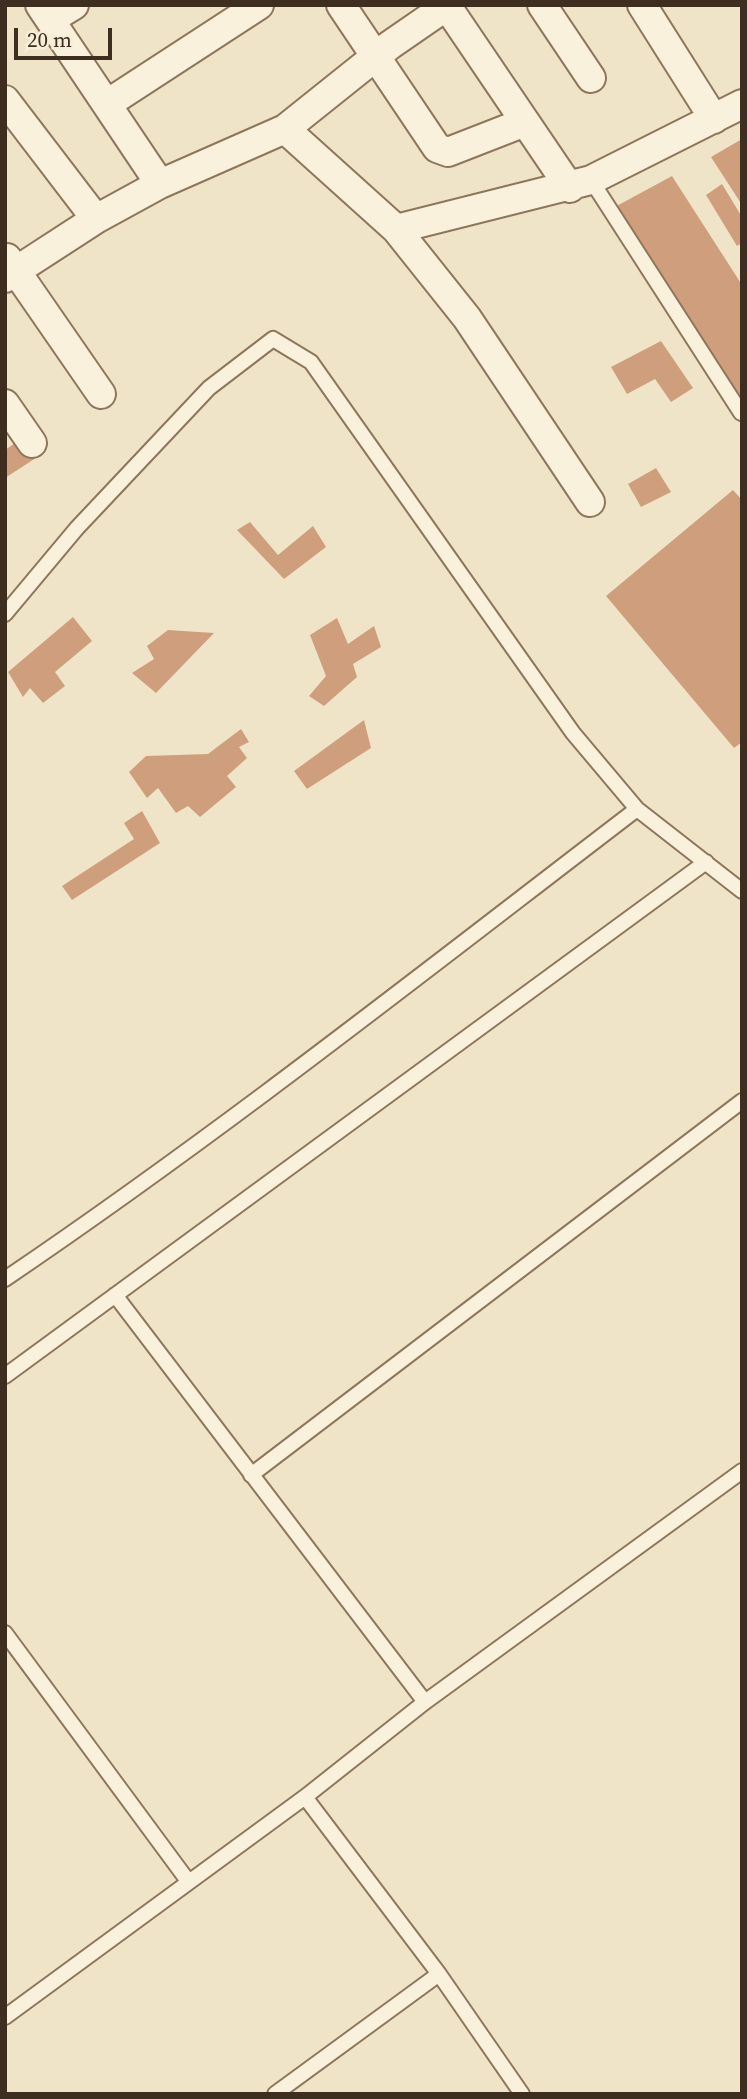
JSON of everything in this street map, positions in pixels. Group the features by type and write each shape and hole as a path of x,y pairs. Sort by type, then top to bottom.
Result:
{"street":[{"path":"107,104 259,5"},
{"path":"341,5 374,58 437,148 448,152 525,122"},
{"path":"101,394 9,268 160,184 285,129 374,58 447,5 525,122 581,184"},
{"path":"542,5 591,78"},
{"path":"642,5 714,119"},
{"path":"55,10 107,104 160,184"},
{"path":"5,100 96,219"},
{"path":"396,229 581,184 742,104"},
{"path":"285,129 396,229 467,318 590,502"},
{"path":"5,404 32,443"}],"lane":[{"path":"581,184 741,413"},
{"path":"5,614 77,528 209,388 273,339 311,362 573,733 637,808 742,891"},
{"path":"5,1279 82,1227 384,1003 637,808"},
{"path":"5,1376 706,862"},
{"path":"251,1475 742,1101"},
{"path":"115,1295 425,1702"},
{"path":"5,2017 305,1797 425,1702 742,1471"},
{"path":"8,1642 188,1881"},
{"path":"305,1797 439,1974 522,2094"},
{"path":"275,2094 439,1974"}],"building":[{"path":"742,139 742,205 711,157"},
{"path":"672,176 742,285 742,400 613,208"},
{"path":"722,184 742,217 742,243 737,246 706,195"},
{"path":"661,341 693,388 671,402 655,379 627,394 611,367"},
{"path":"27,435 39,456 5,478 5,450"},
{"path":"656,468 671,492 641,507 628,484"},
{"path":"733,490 742,500 742,742 734,748 606,596"},
{"path":"250,522 278,555 313,526 326,547 284,579 237,530"},
{"path":"73,617 92,641 55,672 65,686 43,703 30,688 23,697 8,672"},
{"path":"337,618 348,644 374,626 381,647 353,664 357,677 324,706 309,696 326,676 310,635"},
{"path":"168,630 214,633 156,693 132,673 154,659 147,646"},
{"path":"364,720 371,748 307,789 294,771"},
{"path":"241,729 249,742 239,747 247,758 227,776 236,787 200,817 188,806 176,813 158,788 147,798 129,772 146,756 208,754"},
{"path":"142,811 160,843 72,900 62,886 134,839 124,823"}]}
